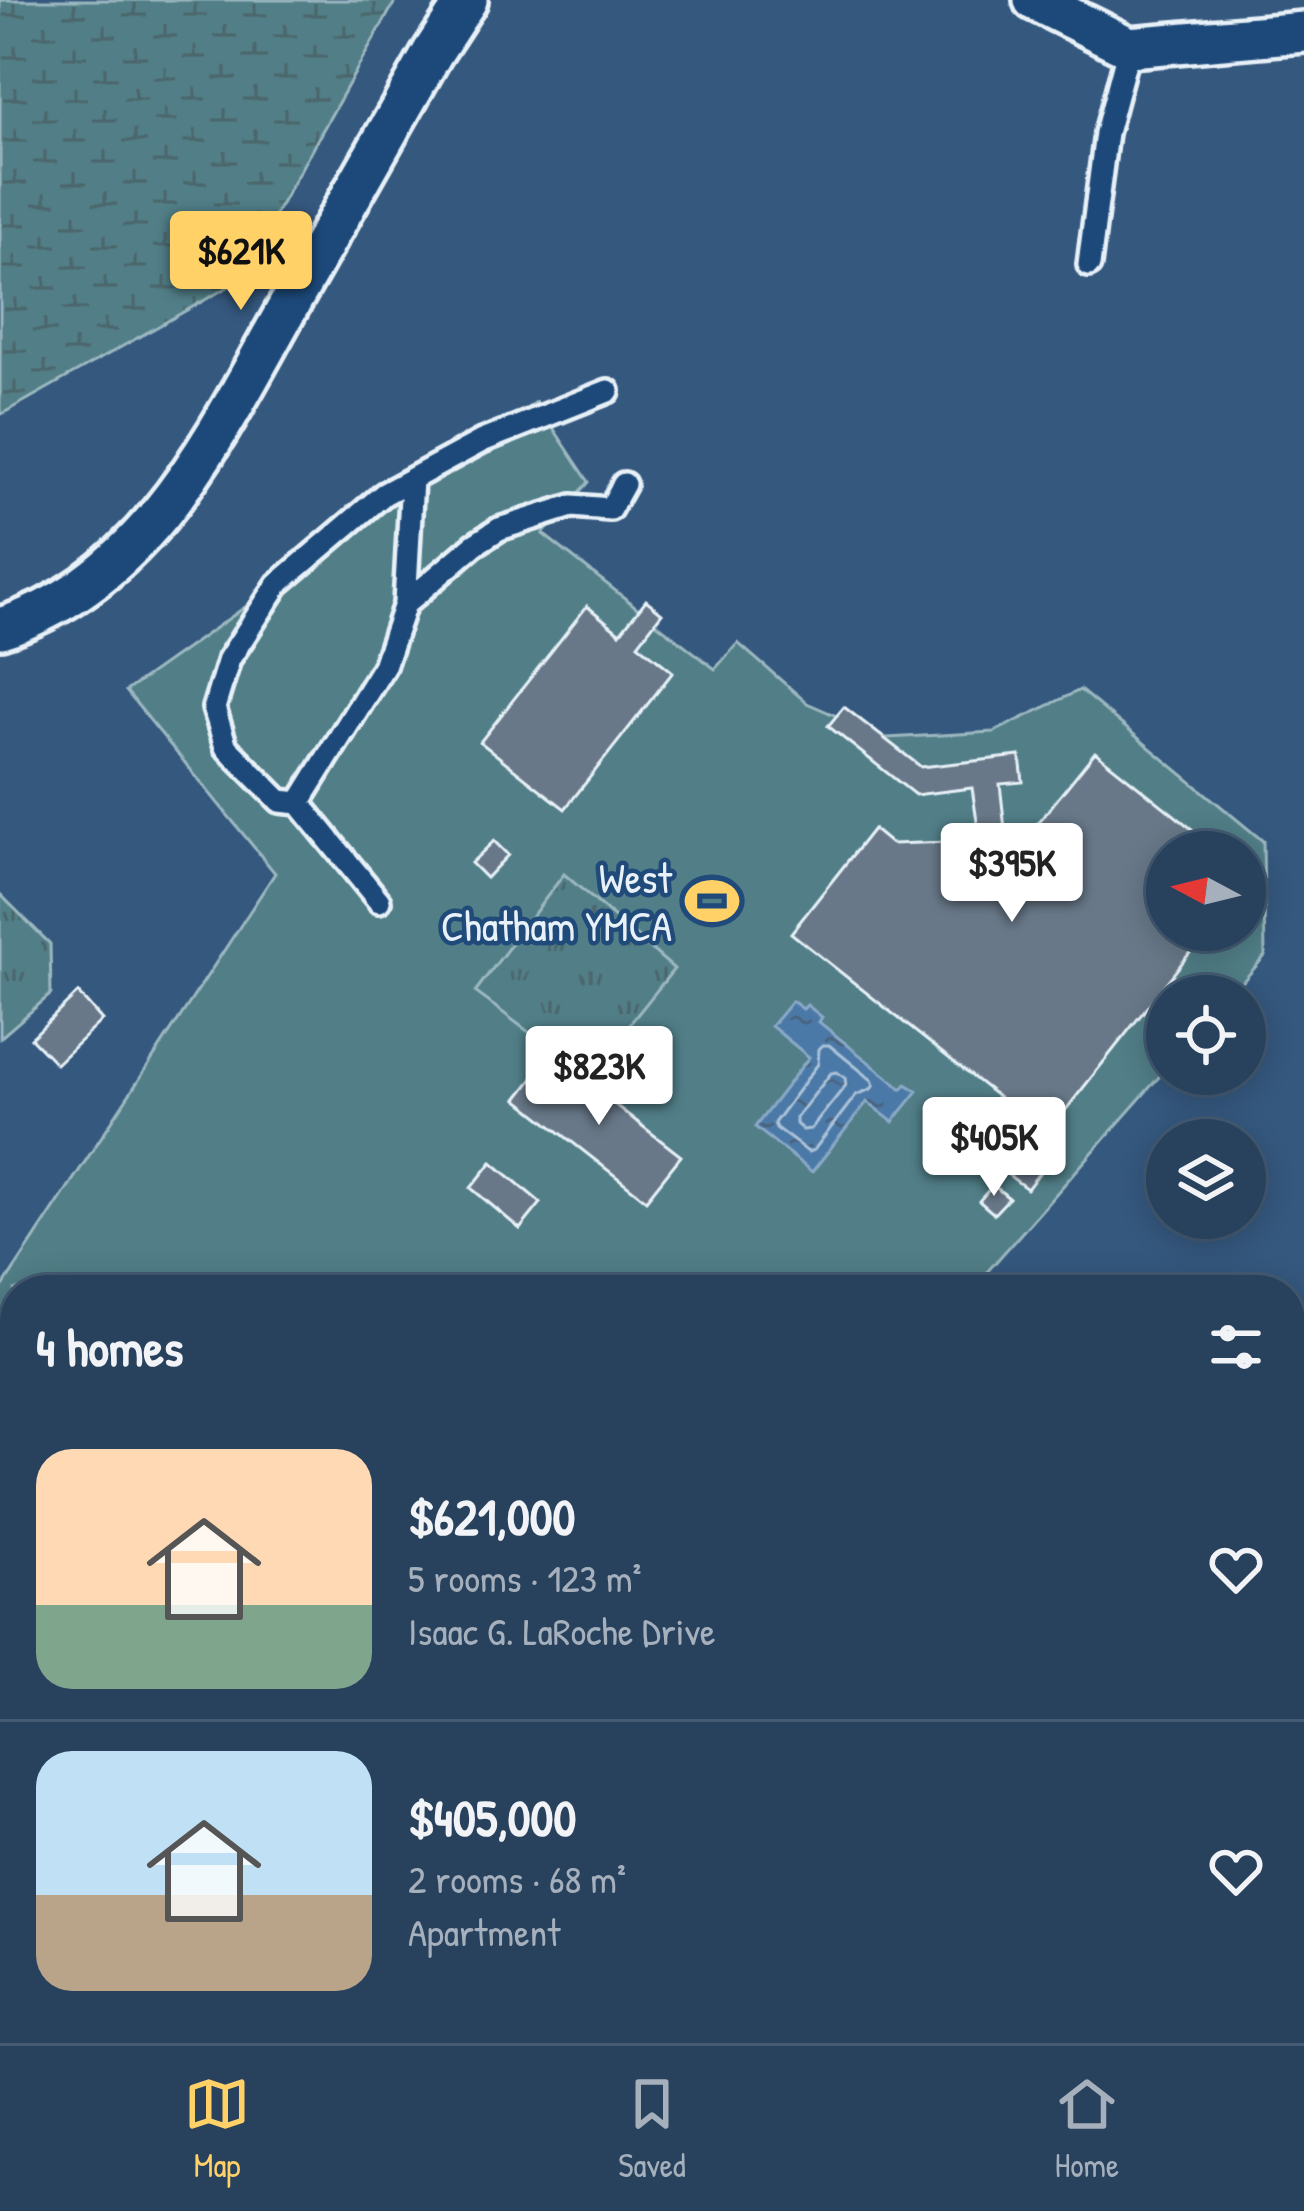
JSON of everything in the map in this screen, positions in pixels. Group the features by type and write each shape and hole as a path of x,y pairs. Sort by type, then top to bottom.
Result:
{"street":[{"path":"0,628 28,620 102,576 164,511 216,432 467,0"},
{"path":"1034,0 1129,47 1304,32"}],"lane":[{"path":"1089,265 1106,133 1129,47"},
{"path":"379,901 299,803 280,801 226,747 214,708 229,659 278,584 384,494 482,440 608,391"},
{"path":"299,803 383,666 405,604 412,479"},
{"path":"405,604 474,544 499,529 572,506 610,509 624,484"}],"green space":[{"path":"0,0 396,0 237,282 0,415"},
{"name":"West Chatham YMCA","path":"536,402 589,482 543,534 715,669 738,643 807,703 887,738 994,732 1080,690 1251,831 1146,831 1146,951 1265,951 1265,956 1248,975 1146,975 1146,1092 984,1275 11,1275 275,873 126,691"},
{"path":"564,874 674,969 588,1076 475,992"},
{"path":"0,894 50,944 51,994 0,1038"}],"water":[{"path":"792,1001 822,1017 819,1022 902,1089 906,1084 918,1091 893,1122 867,1102 812,1172 755,1127 809,1057 771,1026"}],"building":[{"path":"646,600 662,613 638,644 673,672 565,809 480,742 587,606 620,633"},
{"name":"West Chatham YMCA","path":"844,707 921,767 1020,756 1023,782 1000,784 1006,838 1030,833 1095,752 1195,831 1146,831 1146,951 1191,951 1172,975 1146,975 1146,1008 1046,1135 791,933 873,829 891,844 980,841 972,788 915,795 828,726"},
{"path":"494,841 508,855 486,878 471,863"},
{"path":"78,993 102,1020 56,1064 31,1038"},
{"path":"551,1055 681,1156 646,1200 517,1099"},
{"path":"990,1117 1018,1137 1002,1158 974,1138"},
{"path":"1022,1146 1046,1164 1027,1189 1003,1171"},
{"path":"492,1162 541,1203 520,1229 471,1188"},
{"path":"993,1185 1009,1198 994,1214 979,1201"}],"place":[{"name":"West Chatham YMCA","path":"712,901"}]}
